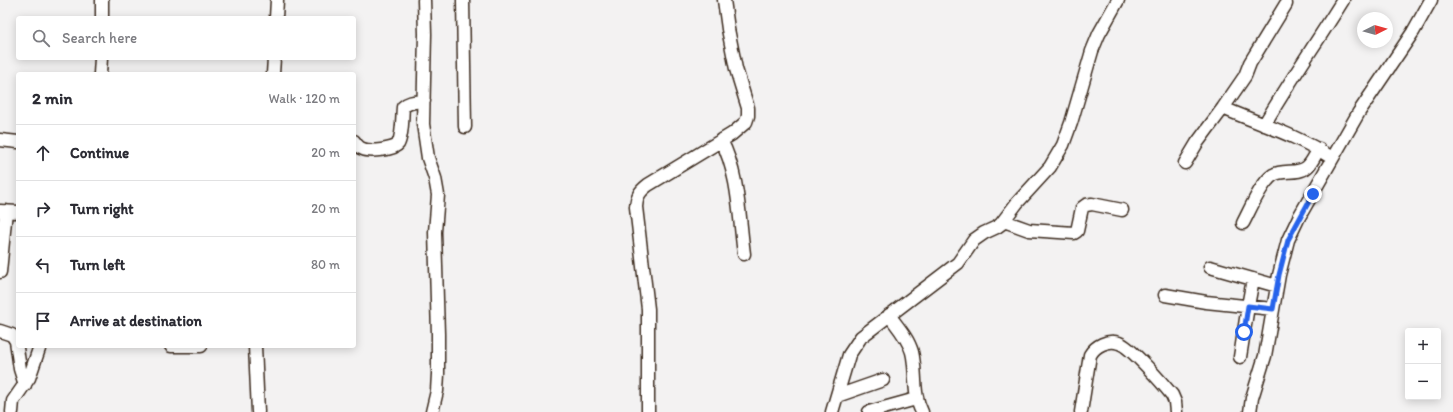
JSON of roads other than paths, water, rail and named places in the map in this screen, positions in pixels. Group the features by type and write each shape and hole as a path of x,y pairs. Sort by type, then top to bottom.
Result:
{"street":[{"path":"102,0 102,16"},
{"path":"276,16 277,0"},
{"path":"424,0 425,34 423,124 426,149 435,178 438,195 435,232 438,374 437,391 432,412"},
{"path":"463,0 465,127"},
{"path":"648,412 648,309 636,200 638,195 648,186 738,130 746,122 748,108 736,69 724,0"},
{"path":"832,412 845,367 854,346 861,337 958,263 974,240 997,227 1004,221 1017,203 1050,167 1058,154 1071,123 1092,51 1099,34 1118,0"},
{"path":"1264,125 1294,75 1321,36 1343,0"},
{"path":"1250,412 1252,398 1265,356 1277,286 1288,240 1299,217 1359,112 1413,32 1431,0"},
{"path":"1185,163 1203,134 1245,76 1250,63 1286,4"},
{"path":"100,72 101,60"},
{"path":"273,72 274,60"},
{"path":"356,144 363,149 368,150 394,148 398,144 400,138 403,107 407,103 424,101"},
{"path":"1223,108 1286,133 1319,149 1332,158"},
{"path":"0,140 16,142"},
{"path":"721,140 733,174 744,254"},
{"path":"1243,223 1263,187 1273,175 1282,172 1299,171 1306,168 1319,149"},
{"path":"1004,221 1029,230 1074,233 1077,231 1082,208 1086,205 1092,204 1122,210"},
{"path":"0,272 8,211"},
{"path":"1210,267 1277,286"},
{"path":"1240,357 1253,279"},
{"path":"1165,295 1206,302 1273,309"},
{"path":"889,315 910,346 914,361 916,399 922,412"},
{"path":"0,331 12,336 16,341"},
{"path":"1081,412 1090,355 1093,350 1099,346 1112,342 1118,342 1129,349 1170,392 1175,402 1176,412"},
{"path":"17,348 20,369 25,385"},
{"path":"12,412 13,401 29,378 39,348"},
{"path":"255,348 258,412"},
{"path":"837,396 883,380"},
{"path":"869,412 916,399"}]}
